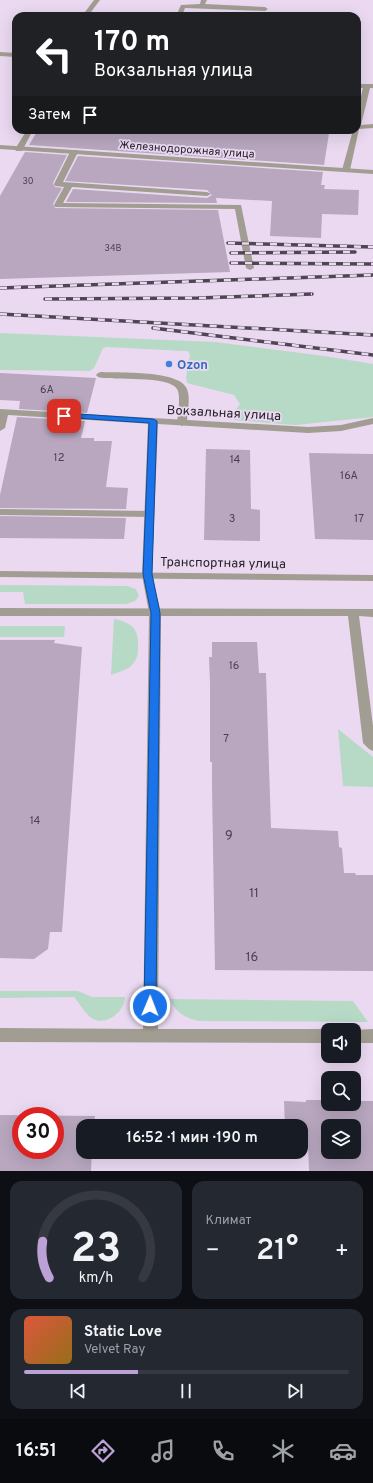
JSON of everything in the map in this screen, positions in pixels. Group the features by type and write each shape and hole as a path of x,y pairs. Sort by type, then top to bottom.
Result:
{"street":[{"path":"88,12 97,0"},
{"path":"181,12 183,6 203,3 265,9"},
{"path":"0,54 12,55"},
{"path":"361,114 370,86"},
{"path":"361,126 373,126"},
{"path":"19,149 28,134"},
{"path":"346,170 355,134"},
{"name":"Железнодорожная улица","path":"0,148 373,172"},
{"path":"74,152 58,184 208,194"},
{"path":"69,185 58,205 238,207 250,268"},
{"path":"101,375 159,378 174,381 179,384 183,392 182,423"},
{"path":"0,428 2,412"},
{"name":"Вокзальная улица","path":"2,412 308,430 341,428 373,421"},
{"path":"150,1036 155,613 147,574 153,421"},
{"path":"0,512 150,514"},
{"name":"Транспортная улица","path":"0,574 147,574 373,578"},
{"path":"0,612 373,612"},
{"path":"353,612 368,743 373,746"},
{"path":"0,1035 321,1036"},
{"path":"361,1036 373,1036"}],"green space":[{"path":"0,333 215,342 373,364 373,417 295,425 234,420 231,416 240,404 234,395 187,383 186,378 190,355 188,351 107,347 103,348 94,368 90,371 0,370"},
{"path":"0,585 127,586 136,589 139,596 135,601 126,604 25,604 23,592 0,592"},
{"path":"114,619 126,623 134,628 138,642 138,652 131,666 111,675"},
{"path":"0,626 65,626 64,637 0,637"},
{"path":"338,729 373,757 373,787 343,786"},
{"path":"0,991 78,991 92,997 125,997 119,1012 109,1019 98,1021 88,1015 74,997 0,998"},
{"path":"170,999 353,1001 368,1022 199,1021 178,1011"}],"building":[{"path":"36,134 329,134 324,165 29,145"},
{"path":"25,152 67,155 53,183 55,187 62,188 53,204 55,208 218,210 230,272 0,279 0,196"},
{"path":"78,156 323,172 321,185 325,185 324,189 359,190 358,215 322,214 321,238 270,236 272,201 216,198 217,203 66,202 73,189 207,198 212,195 207,190 65,181"},
{"path":"0,373 96,378 87,413 19,409 20,401 0,400"},
{"path":"17,417 85,421 81,438 94,438 94,441 112,441 106,487 128,488 126,509 0,508 0,495"},
{"path":"206,449 250,450 251,509 260,510 260,541 204,540"},
{"path":"309,453 373,454 373,540 315,539"},
{"path":"0,516 126,518 124,539 0,538"},
{"path":"0,640 55,640 54,643 82,647 62,932 50,932 48,949 34,959 0,958"},
{"path":"212,642 257,642 259,673 266,673 271,828 338,831 339,847 342,848 344,873 373,875 373,971 215,970 209,657 212,657"},
{"path":"306,1100 321,1100 321,1111 361,1111 361,1101 373,1101 373,1171 309,1171 308,1119 285,1119 284,1101 306,1102"},
{"path":"0,1115 12,1115 12,1159 64,1159 64,1116 95,1116 95,1119 76,1119 76,1159 92,1159 91,1171 0,1171"}],"railway":[{"path":"228,243 373,247"},
{"path":"231,253 355,252"},
{"path":"231,263 373,264"},
{"path":"0,288 373,275"},
{"path":"45,299 198,298 312,294"},
{"path":"0,314 373,335"},
{"path":"153,328 373,355"}],"place":[{"name":"Ozon","path":"169,364"}],"route":[{"path":"64,416 153,421 147,574 155,613 150,1006"}]}
